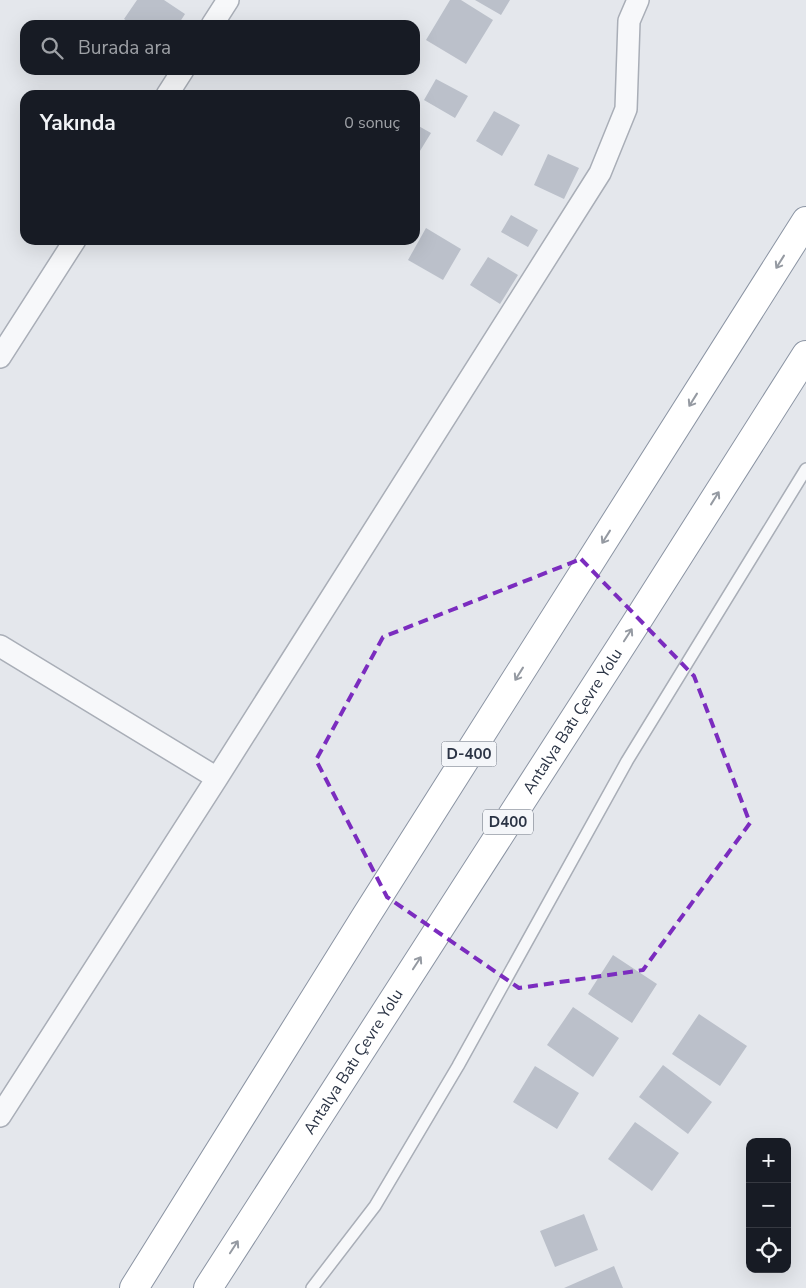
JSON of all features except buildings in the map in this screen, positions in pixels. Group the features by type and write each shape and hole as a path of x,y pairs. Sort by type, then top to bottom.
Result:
{"highway":[{"name":"D-400","path":"134,1288 377,899 806,221"},
{"name":"Antalya Batı Çevre Yolu","path":"208,1288 806,355"}],"street":[{"path":"215,20 228,0"},
{"path":"0,1116 600,173 626,109 629,21 638,0"},
{"path":"170,90 180,75"},
{"path":"0,357 71,245"},
{"path":"0,646 216,778"}],"lane":[{"path":"312,1288 375,1206 458,1066 627,761 806,469"}],"highlighted area":[{"path":"581,559 694,676 750,823 643,970 519,988 387,897 316,760 383,637"}]}
